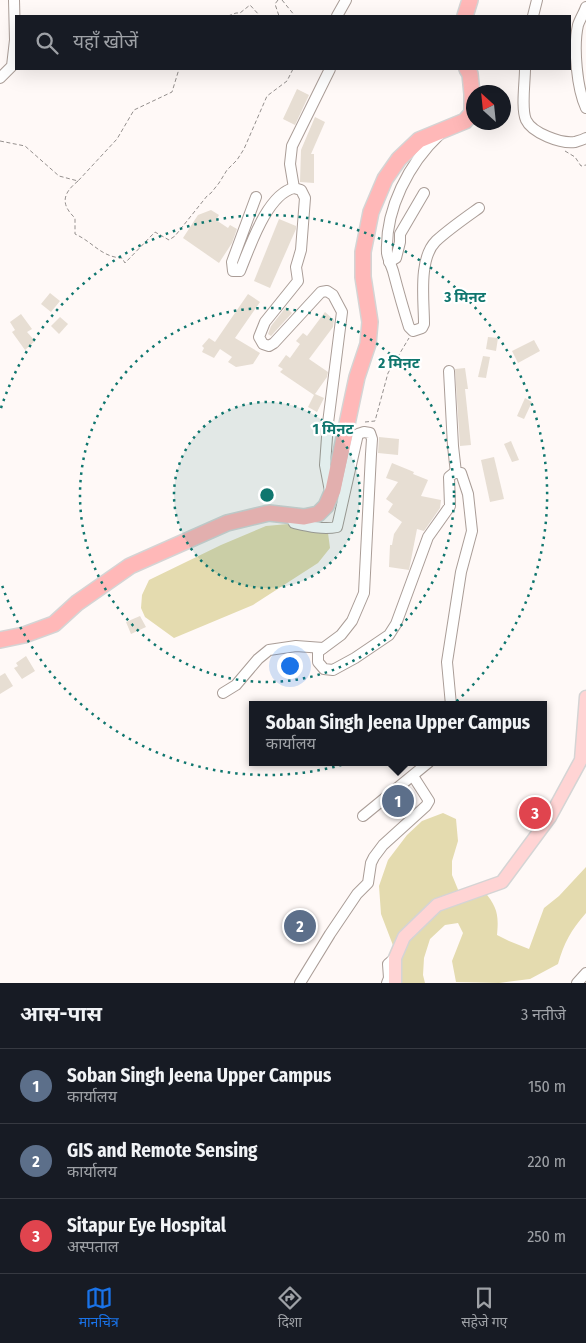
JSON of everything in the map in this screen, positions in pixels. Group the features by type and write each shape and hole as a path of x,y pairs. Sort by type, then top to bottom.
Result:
{"highway":[{"path":"465,15 470,0"},
{"path":"0,640 24,635 54,624 77,603 130,566 227,523 269,513 304,517 318,514 326,506 331,495 357,378 368,344 370,322 363,277 363,252 371,212 385,179 399,159 419,140 465,121 472,113 470,74 468,70"}],"main road":[{"path":"395,983 395,958 404,937 437,904 502,882 550,817 581,760 586,697"}],"street":[{"path":"0,78 12,66 15,40 14,0"},
{"path":"338,15 346,0"},
{"path":"533,15 537,0"},
{"path":"586,7 578,26 576,56 579,91 586,108"},
{"path":"294,188 290,164 292,146 330,70"},
{"path":"525,70 524,104 526,120 535,131 556,140 574,142 586,138"},
{"path":"447,129 424,149 408,177 388,224 387,255 409,327 413,331 422,328 424,324 423,275 428,256 435,242 479,208"},
{"path":"256,197 232,262 233,271 240,271 269,207 279,196 294,188 301,190 305,198 301,250 296,266 298,281 265,322 258,338 263,344 269,346 274,343 321,292 326,291 333,295 342,312 328,423 325,465 331,495"},
{"path":"389,262 396,258 400,234 424,193"},
{"path":"449,371 456,473"},
{"path":"291,517 294,523 330,529 336,527 358,434 370,433 372,439 364,593 352,622 341,635 318,652 318,662 324,669 333,670 389,635 396,624 428,537 450,506 449,477 456,473 461,473 468,494 472,531 461,572 447,662 451,701"},
{"path":"223,693 236,685 258,659 270,650 296,646 323,648"},
{"path":"363,816 424,766"},
{"path":"300,983 357,894 368,883 371,863 374,857 430,801 413,776"},
{"path":"387,983 389,978 388,964 395,958"},
{"path":"577,983 586,973"}],"path":[{"path":"278,0 275,4 279,15"},
{"path":"282,0 294,15"},
{"path":"231,15 240,14 250,5 259,15"},
{"path":"179,70 172,92 134,110 117,139 68,190 65,197 68,212 75,218 75,234 82,237 102,253 114,258 122,258 125,263 155,232 169,240 175,236 220,183 227,170 238,160 267,96 287,81 292,70"},
{"path":"556,140 554,145 575,157 580,166 586,165"},
{"path":"0,142 25,146 60,176 78,181"},
{"path":"364,432 365,422 375,421 388,373 413,331"}],"shaded area":[{"path":"288,524 311,531 328,533 330,548 318,563 253,605 174,638 145,617 141,608 142,595 149,580 221,545 266,526"},
{"path":"443,813 456,819 458,841 452,861 452,875 459,892 484,891 496,911 498,922 497,935 529,949 544,908 559,896 586,867 586,913 569,937 558,964 530,979 499,983 456,982 452,961 463,933 458,923 445,925 430,939 424,958 423,975 425,983 400,983 394,948 381,914 379,886 388,860 407,835 422,821"}],"building":[{"path":"297,89 309,95 295,125 283,119"},
{"path":"315,117 325,122 311,154 314,154 314,183 300,182 301,150"},
{"path":"211,210 219,215 216,220 228,228 230,225 237,229 232,243 219,263 183,238 198,215"},
{"path":"279,219 296,226 296,229 270,288 254,281"},
{"path":"50,293 60,301 51,312 41,304"},
{"path":"248,294 260,302 235,338 260,353 253,364 236,367 228,362 232,357 220,349 214,358 202,352 204,348 202,346 209,338 215,342"},
{"path":"286,307 292,313 271,336 268,334 271,326"},
{"path":"325,312 334,320 333,327 309,359 328,372 327,377 315,394 324,398 317,412 308,407 314,395 280,372 283,369 278,366 286,355 290,358 300,344 296,341 303,333 307,336"},
{"path":"21,314 32,329 27,332 35,341 25,350 12,332 15,330 10,322"},
{"path":"60,317 68,324 59,334 51,326"},
{"path":"488,337 498,338 496,351 486,349"},
{"path":"534,340 540,351 518,363 512,351"},
{"path":"483,356 490,357 486,378 478,377"},
{"path":"465,368 468,389 465,389 471,445 460,446 455,369"},
{"path":"525,398 532,402 524,419 517,416"},
{"path":"379,437 399,439 398,455 378,453"},
{"path":"511,441 519,460 512,462 504,444"},
{"path":"494,457 504,499 490,502 481,460"},
{"path":"392,463 428,480 421,496 441,500 440,508 424,531 417,529 409,570 389,567 390,545 392,545 394,534 402,522 388,512 393,504 386,499 398,482 386,478"},
{"path":"140,616 146,627 131,634 126,622"},
{"path":"26,656 35,671 22,679 14,668 18,666 16,663"},
{"path":"5,673 13,686 0,694 0,676"},
{"path":"533,802 544,809 536,822 524,815"},
{"path":"306,922 314,928 306,939 298,932"}],"place":[{"name":"Soban Singh Jeena Upper Campus","path":"398,801"},
{"name":"Sitapur Eye Hospital","path":"535,813"},
{"name":"GIS and Remote Sensing","path":"300,926"}]}
